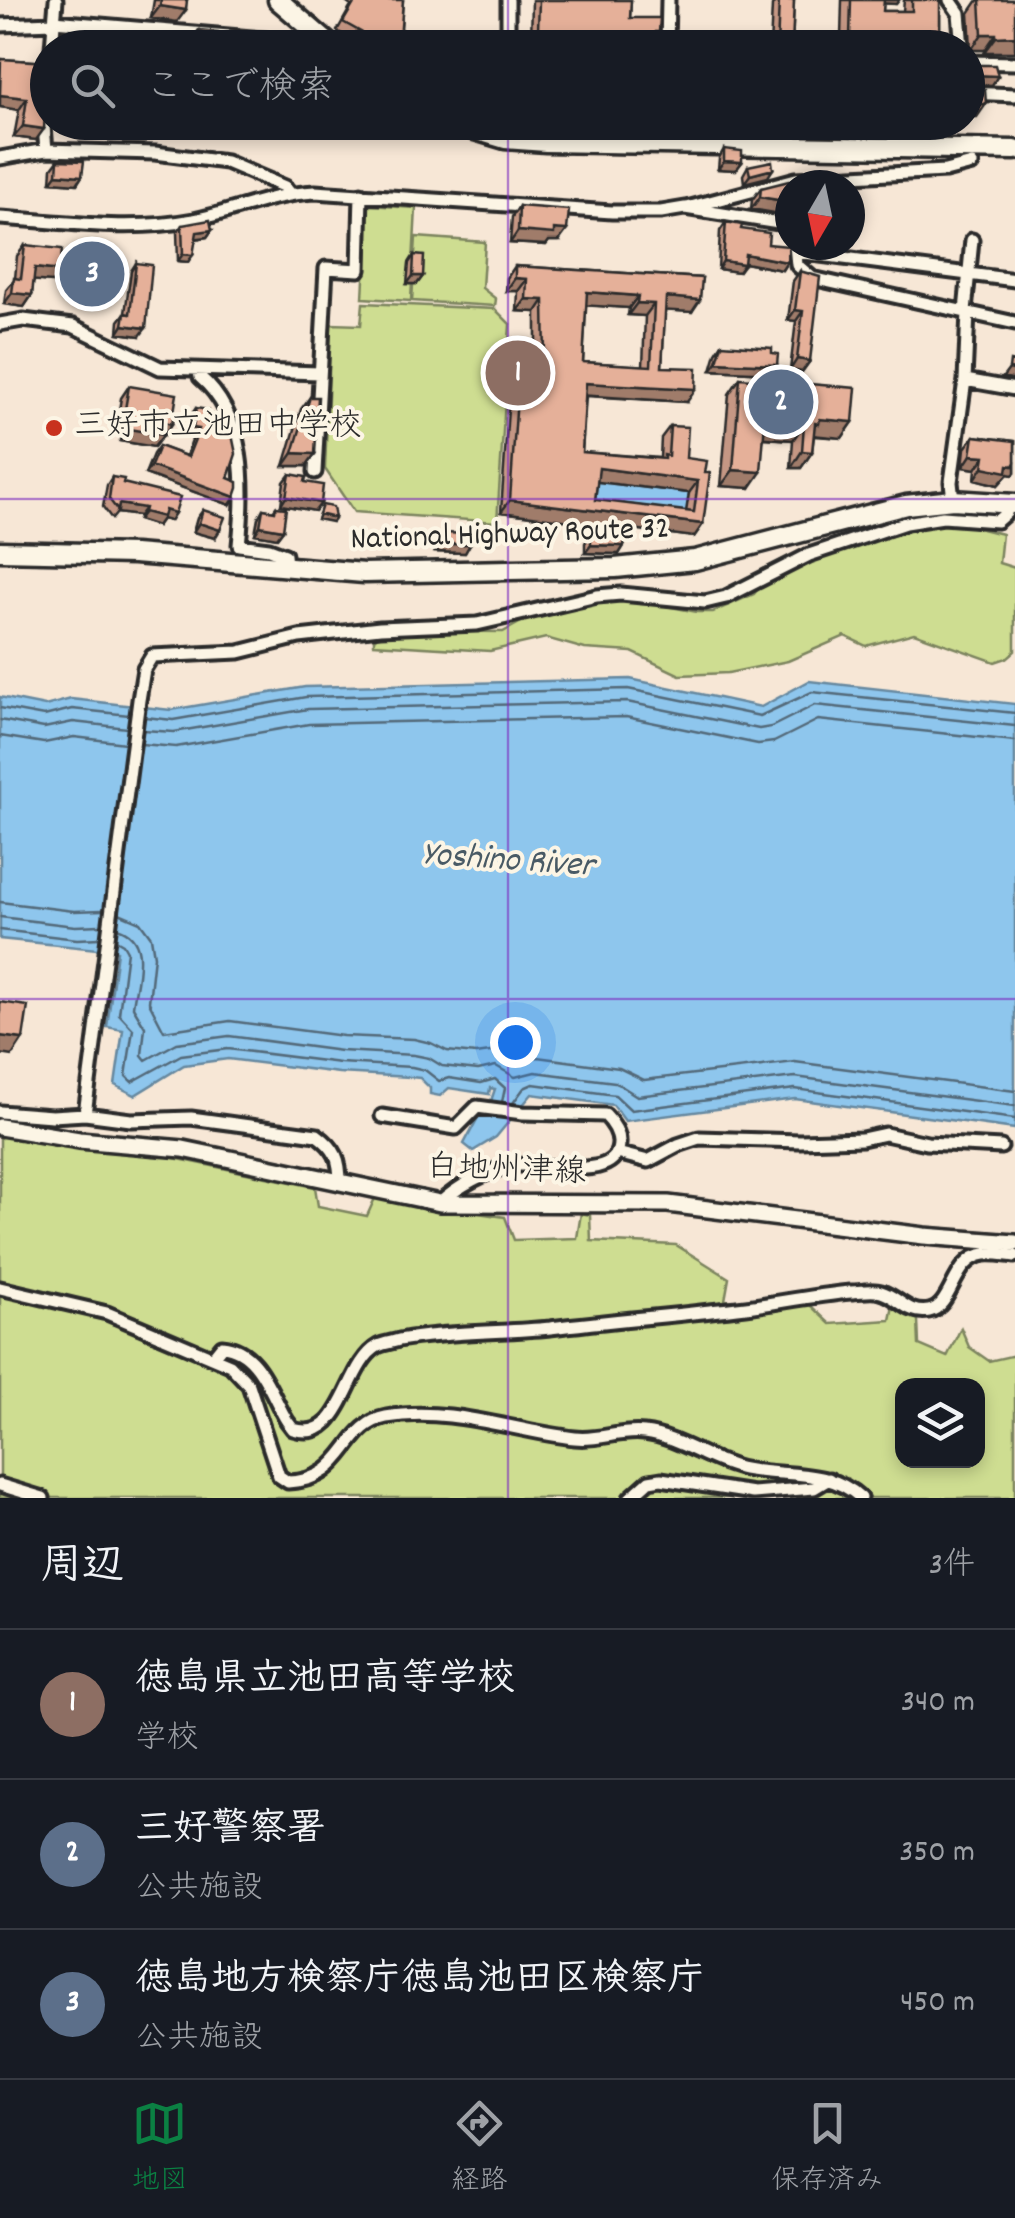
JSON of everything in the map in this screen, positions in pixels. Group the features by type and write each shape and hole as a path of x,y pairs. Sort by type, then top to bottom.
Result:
{"main road":[{"path":"278,0 312,30"},
{"path":"616,140 1015,150"},
{"name":"National Highway Route 32","path":"0,551 134,554 364,573 615,568 695,560 906,505 953,500 1012,503"},
{"name":"白地州津線","path":"0,1128 184,1149 440,1202 668,1204 924,1236 1015,1243"}],"street":[{"path":"53,30 56,0"},
{"path":"508,0 508,30"},
{"path":"667,30 668,0"},
{"path":"950,0 959,13 960,30"},
{"path":"0,25 54,22 152,30"},
{"path":"985,62 1015,63"},
{"path":"985,94 1015,95"},
{"path":"45,140 46,150"},
{"path":"0,158 46,150 155,154 226,162 290,193"},
{"path":"0,218 151,225 195,220 290,193 661,212 796,180 945,171 972,164"},
{"path":"316,472 326,268 359,270 362,194"},
{"path":"685,208 775,222"},
{"path":"953,500 955,438 965,380 972,240"},
{"path":"865,259 1015,280"},
{"path":"797,260 812,278 1015,323"},
{"path":"0,324 23,320 73,326 160,368 319,373"},
{"path":"199,370 200,377 228,409 237,438 242,500 239,545 269,548 286,555 286,566"},
{"path":"965,380 1015,389"},
{"path":"85,1114 144,669 157,654 238,652 298,637 422,624 477,624 596,596 622,594 705,602 726,597 809,555 905,523 943,518 997,521 1012,503"},
{"path":"382,1116 456,1128 478,1107 523,1113 604,1115 615,1126 617,1153 600,1167 505,1167 454,1190 440,1202"},
{"path":"0,1112 85,1114 131,1120 192,1118 317,1135 334,1147 340,1164 340,1183"},
{"path":"617,1153 648,1161 699,1138 800,1142 885,1134 1001,1148"},
{"path":"214,1356 222,1346 228,1346 254,1361 286,1421 294,1429 314,1431 333,1414 366,1356 390,1342 431,1334 515,1332 750,1306 819,1294 874,1291 890,1296 909,1310 927,1311 940,1306 970,1260 983,1254 1015,1256"},
{"path":"0,1288 108,1313 230,1364 249,1386 278,1476 288,1482 313,1479 326,1472 364,1428 378,1419 440,1415 576,1438 647,1433 744,1468 829,1478 860,1498"},
{"path":"630,1498 649,1481 662,1479 753,1493 814,1488 829,1478"},
{"path":"0,1485 43,1498"}],"green space":[{"path":"368,205 416,208 411,301 363,298"},
{"path":"416,237 485,242 482,288 496,299 495,306 412,301"},
{"path":"363,303 495,309 510,324 497,522 354,512 325,469 331,324 361,325"},
{"path":"935,524 966,525 1002,534 999,563 1015,568 1015,651 1007,658 995,662 914,633 866,646 845,636 788,661 728,673 680,675 632,652 585,649 546,638 490,651 374,644 380,634 407,631 503,632 523,621 630,599 713,612 754,594 761,585 816,557"},
{"path":"0,1136 63,1147 159,1155 315,1187 318,1206 367,1216 375,1198 505,1217 514,1240 577,1238 581,1213 590,1215 591,1241 676,1245 729,1278 725,1300 810,1305 830,1324 890,1320 893,1306 918,1320 919,1345 947,1357 961,1328 969,1347 989,1361 1015,1355 1015,1498 0,1498"}],"water":[{"path":"590,481 689,493 685,525 586,512"},
{"name":"Yoshino River","path":"630,679 761,707 809,681 1015,704 1015,1129 795,1099 625,1121 613,1105 532,1094 496,1137 473,1151 464,1144 481,1112 487,1113 495,1089 490,1088 489,1094 449,1088 440,1096 430,1094 430,1088 420,1078 339,1073 228,1059 184,1065 135,1095 115,1085 123,1030 107,1027 117,951 0,939 0,697 45,706 71,699 171,710 305,687"}],"building":[{"path":"161,0 187,0 186,10 160,6"},
{"path":"356,0 403,0 401,30 357,30 343,22"},
{"path":"539,0 631,0 630,18 660,18 659,30 538,30"},
{"path":"779,0 794,0 793,30 778,30"},
{"path":"851,0 884,0 883,11 912,11 912,0 940,0 940,30 850,30"},
{"path":"980,0 1015,0 1015,36 996,37 982,30"},
{"path":"1,59 30,61 30,127 23,126 27,98 0,95"},
{"path":"985,65 995,65 998,76 985,75"},
{"path":"724,149 742,151 742,162 724,161"},
{"path":"58,160 84,161 82,176 57,174"},
{"path":"772,161 773,169 750,175 748,166"},
{"path":"775,184 775,200 760,197 761,188"},
{"path":"519,206 569,210 567,230 554,229 554,234 518,231"},
{"path":"210,220 212,230 197,232 193,255 183,254 182,225"},
{"path":"726,222 742,225 741,229 769,233 768,244 775,245 775,260 745,254 744,264 723,261"},
{"path":"25,245 62,249 60,271 35,268 32,295 12,293 14,278 21,279"},
{"path":"85,253 116,258 114,278 82,273"},
{"path":"414,255 424,256 423,276 413,276"},
{"path":"136,263 152,265 146,328 123,325 125,313 130,314"},
{"path":"515,266 702,278 700,300 666,297 662,367 697,368 696,389 586,383 582,452 664,459 664,455 668,456 670,426 688,427 686,458 707,461 705,473 710,473 703,524 510,500 517,397 523,397 525,359 545,360 544,300 526,299 527,279 515,278","holes":["587,292 638,296 637,303 654,304 651,366 583,362","599,468 698,481 694,512 595,500"]},
{"path":"800,271 820,277 810,361 797,359 803,311 795,310"},
{"path":"722,344 772,348 772,353 778,354 777,365 717,362"},
{"path":"740,378 856,388 853,422 820,419 819,424 815,423 812,452 802,451 804,424 765,421 761,472 733,470"},
{"path":"129,386 177,394 172,424 165,422 163,435 129,429 131,417 124,415"},
{"path":"310,397 318,397 315,454 293,453"},
{"path":"196,408 229,420 236,454 228,478 238,482 235,497 151,466 159,446 188,457 199,429 193,428"},
{"path":"974,436 1015,441 1013,466 1008,465 1007,472 983,467 985,456 971,455"},
{"path":"290,474 323,485 321,503 286,497"},
{"path":"112,477 180,497 175,513 165,510 163,517 144,512 145,508 119,504 118,511 109,499"},
{"path":"322,505 333,507 335,518 319,514"},
{"path":"276,507 286,508 283,530 260,526 263,509 275,511"},
{"path":"203,510 225,517 220,530 199,523"},
{"path":"441,533 471,534 470,544 441,544"},
{"path":"591,534 625,536 624,546 591,545"},
{"path":"0,1002 28,1006 23,1039 0,1036"}],"place":[{"name":"徳島地方検察庁徳島池田区検察庁","path":"92,274"},
{"name":"徳島県立池田高等学校","path":"518,373"},
{"name":"三好警察署","path":"781,402"},
{"name":"三好市立池田中学校","path":"54,428"}]}
